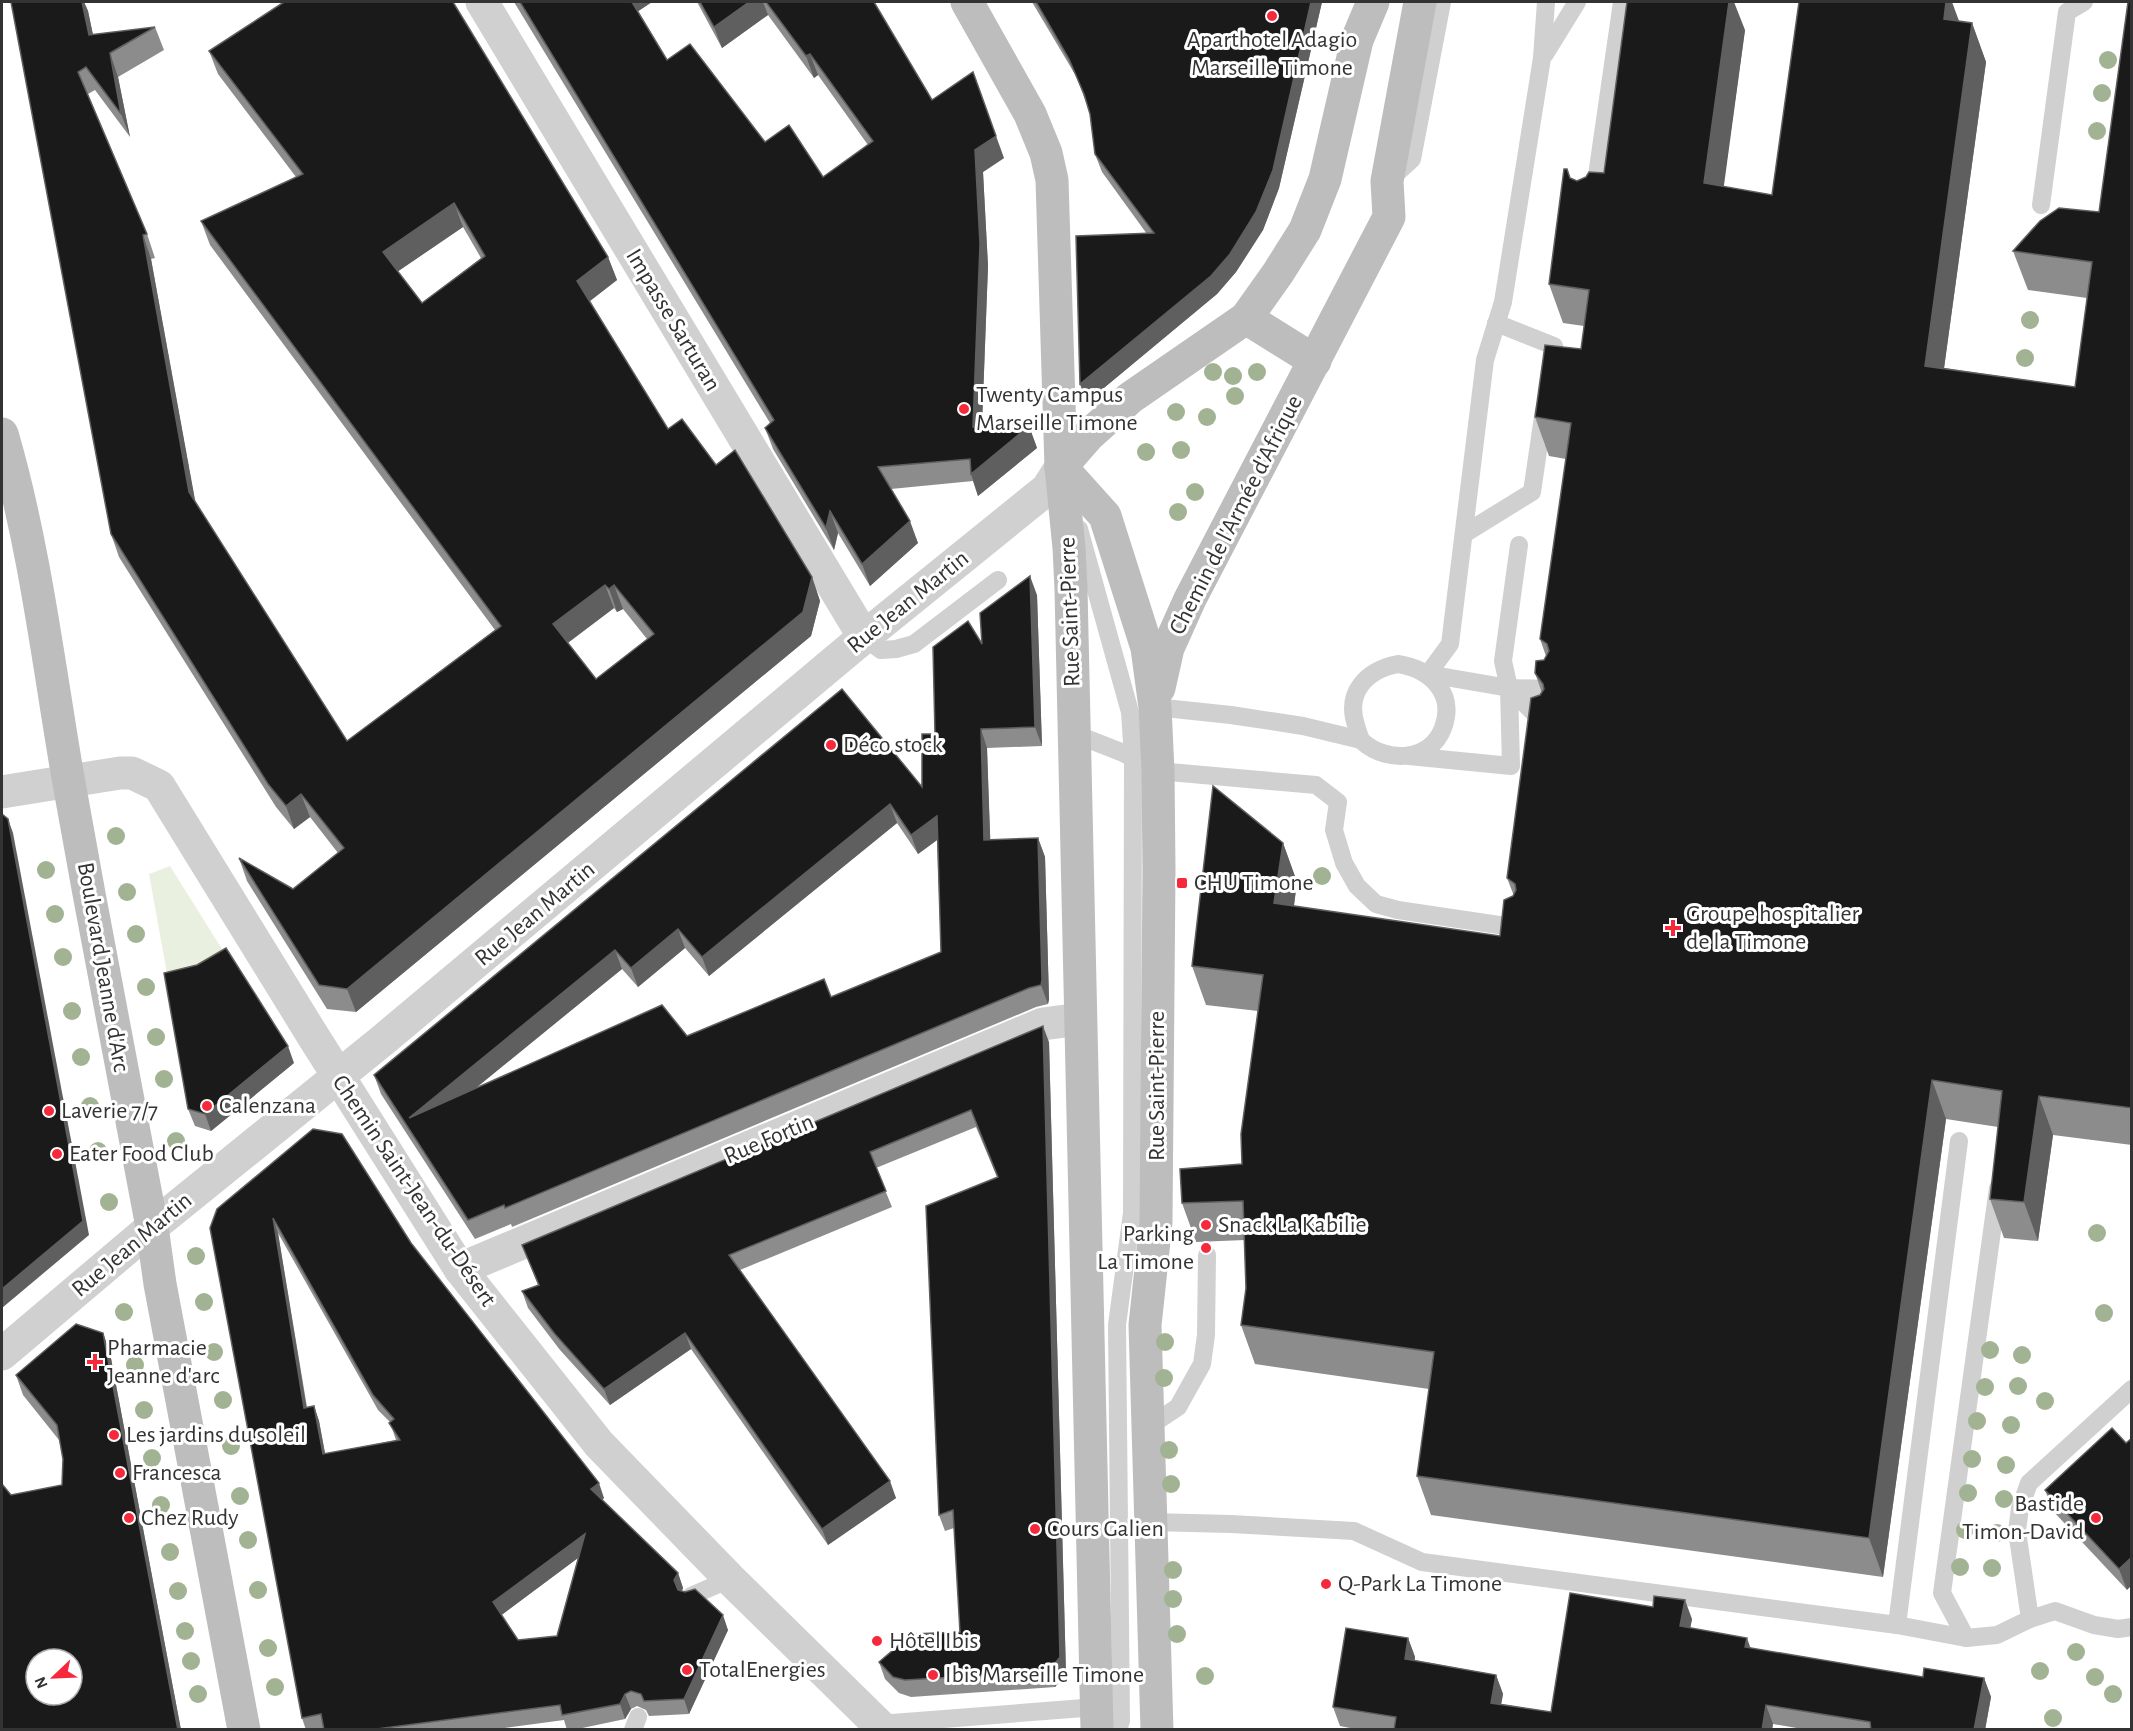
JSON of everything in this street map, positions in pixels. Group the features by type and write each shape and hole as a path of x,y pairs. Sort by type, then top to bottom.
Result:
{"main road":[{"name":"Rue Saint-Pierre","path":"967,2 1030,114 1046,153 1052,180 1061,467 1069,548 1080,1019 1104,1722"},
{"path":"1061,467 1089,435 1130,398 1246,318 1305,230 1325,179 1357,40 1373,2"},
{"name":"Chemin de l'Armée d'Afrique","path":"1155,707 1168,648 1190,599 1389,217 1387,181 1420,2"},
{"path":"1246,318 1315,361"},
{"name":"Boulevard Jeanne d'Arc","path":"2,434 12,465 37,593 69,782 152,1227 160,1284 244,1730"},
{"name":"Rue Saint-Pierre","path":"1061,467 1105,516 1148,648 1155,707 1146,764 1156,1222 1145,1325 1158,1730"},
{"name":"Boulevard Jeanne d'Arc","path":"2,525 37,593"}],"street":[{"name":"Impasse Sarturan","path":"482,2 864,637"},
{"name":"Rue Jean Martin","path":"2,1354 152,1227 339,1077 864,637 1047,489 1061,467"},
{"name":"Chemin Saint-Jean-du-Désert","path":"2,792 132,772 159,786 460,1269 599,1444 730,1579 881,1727"},
{"name":"Rue Fortin","path":"460,1269 1043,1024 1080,1019"}],"lane":[{"path":"1387,181 1412,159 1442,2"},
{"path":"1428,674 1450,644 1485,360 1503,302 1542,58 1546,2"},
{"path":"1542,58 1577,2"},
{"path":"1592,209 1622,2"},
{"path":"2041,205 2067,12 2085,2"},
{"path":"1464,534 1532,492 1554,346 1496,323"},
{"path":"881,1727 1121,1721 1117,1325 1132,1213 1146,764 1061,467"},
{"path":"1155,707 1303,726 1361,740 1380,753 1394,757 1409,756 1511,766 1509,688 1503,661 1519,545"},
{"path":"864,637 881,650 914,644 998,580"},
{"path":"1361,740 1353,718 1353,702 1359,687 1369,675 1383,667 1398,664 1414,666 1428,674 1438,685 1445,699 1446,714 1443,729 1435,742 1424,751 1409,756"},
{"path":"1428,674 1509,688 1552,689"},
{"path":"1509,688 1547,726"},
{"path":"1075,734 1146,764 1316,785 1338,802 1334,830 1344,863 1356,886 1376,904 1408,912 1519,928"},
{"path":"1897,1625 1959,1142"},
{"path":"1966,1638 1942,1593 1999,1176"},
{"path":"1148,1427 1178,1407 1202,1364 1206,1335 1207,1255"},
{"path":"2030,1619 2017,1531 2020,1508 2030,1483 2132,1389"},
{"path":"1151,1522 1354,1531 1422,1562 1897,1625 1966,1638 1997,1635 2030,1619 2055,1611 2094,1625 2118,1629 2132,1627"},
{"path":"691,1596 730,1579"}],"green space":[{"path":"170,866 232,965 170,990 149,874"}],"building":[{"path":"11,2 82,2 89,35 155,27 110,53 121,114 86,67 78,72 147,234 143,235 189,492 347,741 501,626 201,221 303,174 209,51 284,2 453,2 608,257 577,281 668,429 682,419 716,465 735,450 812,577 803,612 347,989 319,985 239,858 293,889 344,848 301,794 286,806 268,784 111,534","holes":["454,203 485,256 422,303 383,252","605,585 609,589 614,585 654,634 596,679 553,624"]},
{"path":"520,2 632,2 667,60 690,44 765,142 789,125 823,177 873,141 810,54 806,56 766,2 874,2 932,100 973,72 996,136 975,150 980,244 973,427 1029,426 971,474 970,459 878,467 910,521 862,564 830,511 826,528 765,428 774,420"},
{"path":"700,2 749,2 714,27"},
{"path":"1036,2 1311,2 1273,170 1256,212 1230,254 1211,276 1080,384 1076,236 1154,233 1095,154 1090,114 1084,94 1069,59"},
{"path":"1627,2 1729,2 1704,183 1772,195 1799,2 1946,2 1944,19 1972,23 1925,366 2075,387 2092,262 2013,251 2040,221 2059,208 2099,212 2128,2 2132,2 2132,1108 2039,1096 2024,1202 1990,1199 2002,1091 1932,1080 1869,1538 1417,1476 1434,1352 1241,1325 1246,1288 1243,1201 1182,1203 1180,1169 1242,1164 1241,1134 1263,975 1192,966 1213,786 1283,843 1274,903 1500,936 1504,900 1513,896 1516,890 1515,884 1507,878 1531,698 1540,695 1544,689 1535,673 1536,661 1544,660 1549,651 1547,644 1540,639 1571,423 1535,417 1545,345 1581,349 1589,290 1549,284 1564,169 1567,169 1570,178 1577,181 1586,177 1589,172 1604,173"},
{"path":"1030,576 1035,727 981,729 984,840 1038,838 1041,985 1029,988 505,1208 504,1205 468,1220 374,1075 842,689 922,787 922,734 935,734 933,647 968,621 982,644 980,613","holes":["890,804 911,835 937,816 941,952 831,997 824,979 687,1036 662,1005 409,1118 615,950 631,968 678,929 702,957"]},
{"path":"2,814 8,819 83,1221 2,1289"},
{"path":"226,948 288,1046 205,1114 188,1109 164,973 197,965"},
{"path":"1043,1026 1060,1657 1049,1671 905,1680 893,1677 879,1662 912,1634 960,1632 953,1510 939,1515 926,1206 998,1177 971,1110 870,1152 886,1191 729,1255 890,1481 822,1529 685,1333 604,1389 554,1333 522,1291 539,1285 522,1245"},
{"path":"313,1129 342,1134 411,1243 599,1483 591,1489 678,1573 674,1580 678,1590 685,1592 695,1589 723,1615 684,1699 644,1701 641,1694 631,1691 625,1694 620,1704 562,1715 560,1705 369,1730 324,1730 321,1714 302,1718 210,1228 217,1209","holes":["273,1218 373,1395 394,1419 389,1423 400,1440 323,1454 314,1406 304,1408","585,1534 557,1636 518,1640 493,1602"]},
{"path":"76,1324 103,1333 178,1730 2,1730 2,1484 11,1495 62,1485 63,1459 57,1425 16,1375"},
{"name":"Bastide Timon-David","path":"2112,1428 2126,1443 2132,1438 2132,1557 2119,1569 2045,1490"},
{"path":"1570,1593 1653,1607 1654,1596 1685,1600 1680,1626 1747,1638 1745,1647 1923,1677 1924,1668 1984,1678 1974,1730 1871,1730 1870,1722 1766,1705 1762,1730 1394,1730 1396,1717 1333,1707 1346,1628 1408,1638 1405,1659 1496,1675 1491,1703 1551,1712"}],"place":[{"name":"Aparthotel Adagio Marseille Timone","path":"1272,16"},
{"name":"Twenty Campus Marseille Timone","path":"964,409"},
{"name":"Déco stock","path":"831,745"},
{"name":"CHU Timone","path":"1182,883"},
{"name":"Groupe hospitalier de la Timone","path":"1673,928"},
{"name":"Calenzana","path":"207,1106"},
{"name":"Laverie 7/7","path":"49,1111"},
{"name":"Eater Food Club","path":"57,1154"},
{"name":"Snack La Kabilie","path":"1206,1225"},
{"name":"Parking La Timone","path":"1206,1248"},
{"name":"Pharmacie Jeanne d'arc","path":"95,1362"},
{"name":"Les jardins du soleil","path":"114,1435"},
{"name":"Francesca","path":"120,1473"},
{"name":"Chez Rudy","path":"129,1518"},
{"name":"Bastide Timon-David","path":"2096,1518"},
{"name":"Cours Galien","path":"1035,1529"},
{"name":"Q-Park La Timone","path":"1326,1584"},
{"name":"Hôtel Ibis","path":"877,1641"},
{"name":"TotalEnergies","path":"687,1670"},
{"name":"Ibis Marseille Timone","path":"933,1675"}]}
